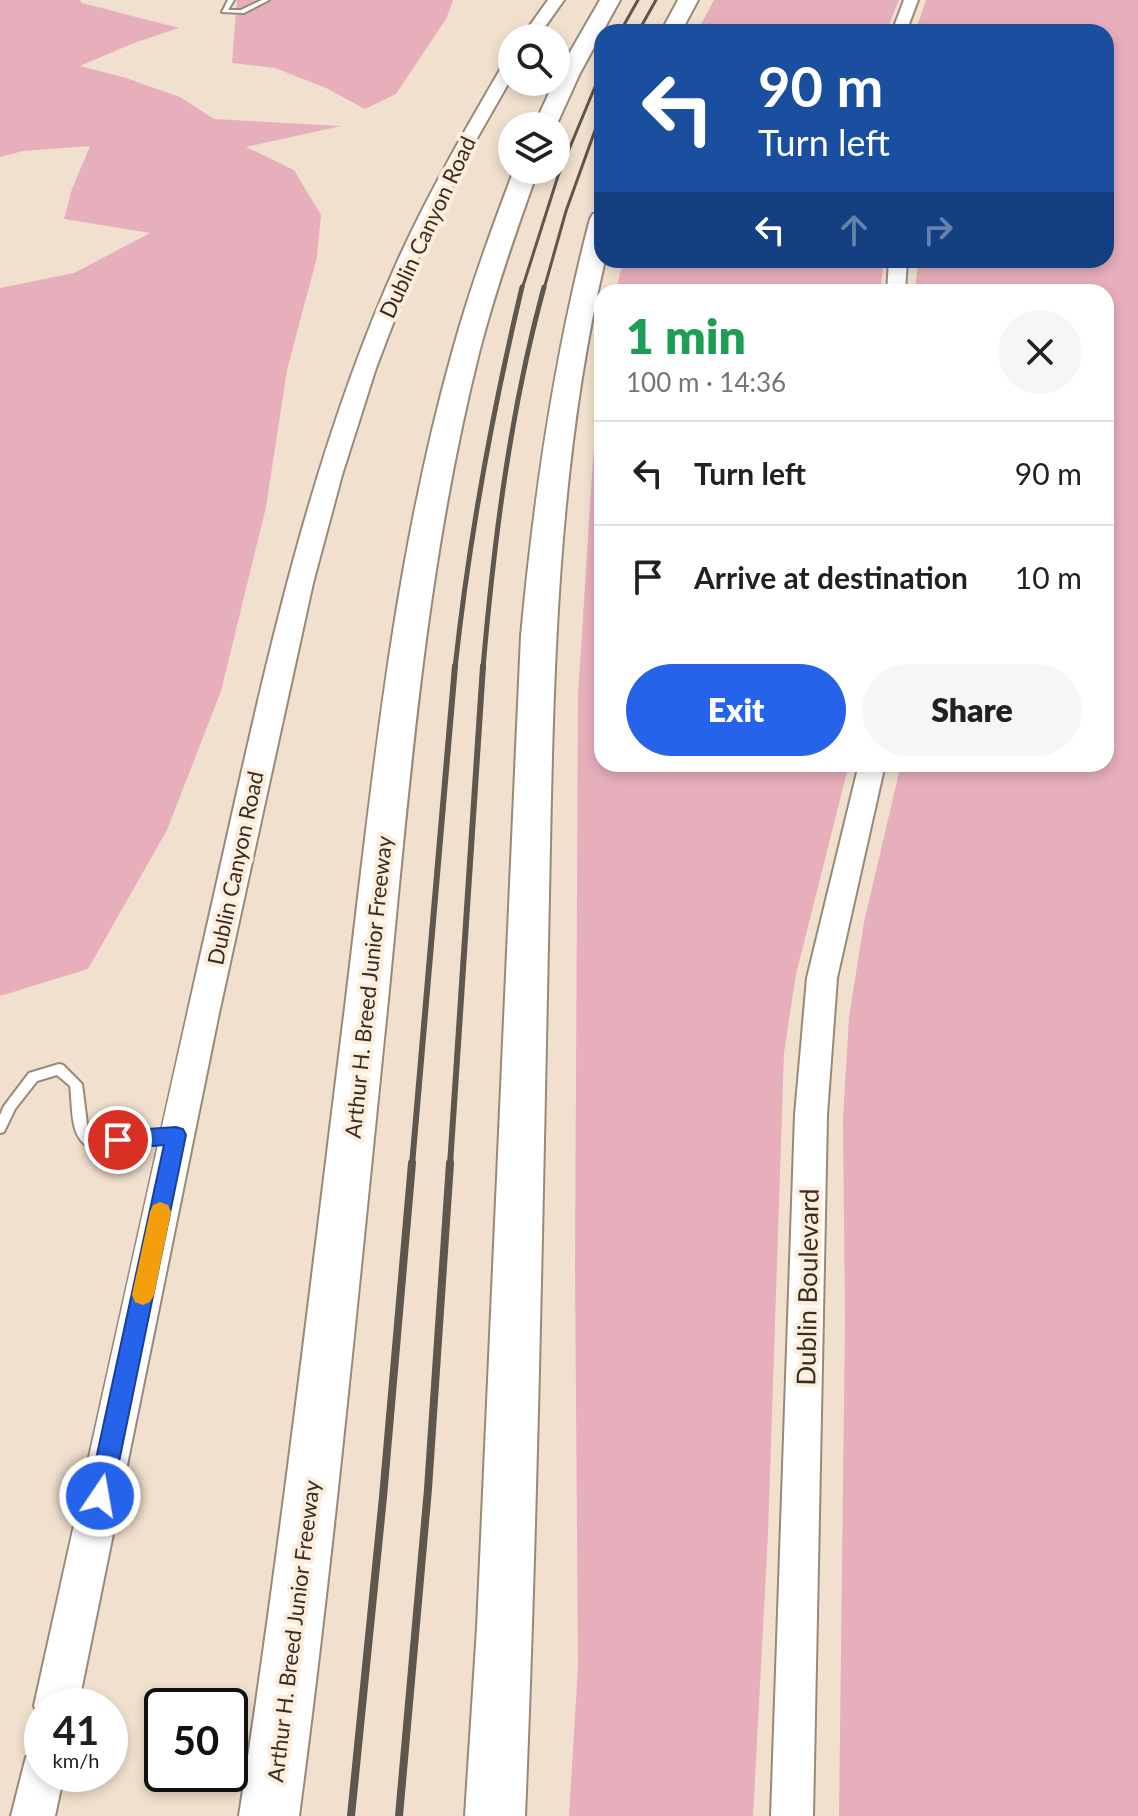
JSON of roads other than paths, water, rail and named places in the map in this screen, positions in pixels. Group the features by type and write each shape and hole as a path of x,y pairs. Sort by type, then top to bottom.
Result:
{"highway":[{"path":"597,24 610,0"},
{"path":"675,24 688,0"},
{"path":"551,112 594,28"},
{"name":"Arthur H. Breed Junior Freeway","path":"269,1816 309,1511 401,696 419,577 465,360 490,272 521,184"},
{"path":"495,1816 507,1584 537,650 547,528 563,407 594,253"}],"main road":[{"path":"539,24 556,0"},
{"name":"Dublin Canyon Road","path":"60,1688 176,1135 288,628 328,482 359,385 416,240 479,116 498,85"},
{"path":"33,1816 38,1792"}],"street":[{"path":"902,24 911,0"},
{"name":"Dublin Boulevard","path":"792,1816 811,1115 819,1008 822,978 870,772"}],"lane":[{"path":"231,0 224,11 234,13 266,0"},
{"path":"0,1128 10,1106 33,1077 59,1069 76,1084 82,1134 89,1142 176,1135"}],"railway":[{"path":"624,24 638,0"},
{"path":"642,24 656,0"},
{"path":"522,289 558,176 594,89"},
{"path":"544,289 566,211 594,133"},
{"path":"455,668 482,476 522,287"},
{"path":"483,668 505,476 522,381 544,287"},
{"path":"412,1165 455,666"},
{"path":"450,1165 483,666"},
{"path":"351,1816 412,1163"},
{"path":"399,1816 428,1489 450,1163"}]}
